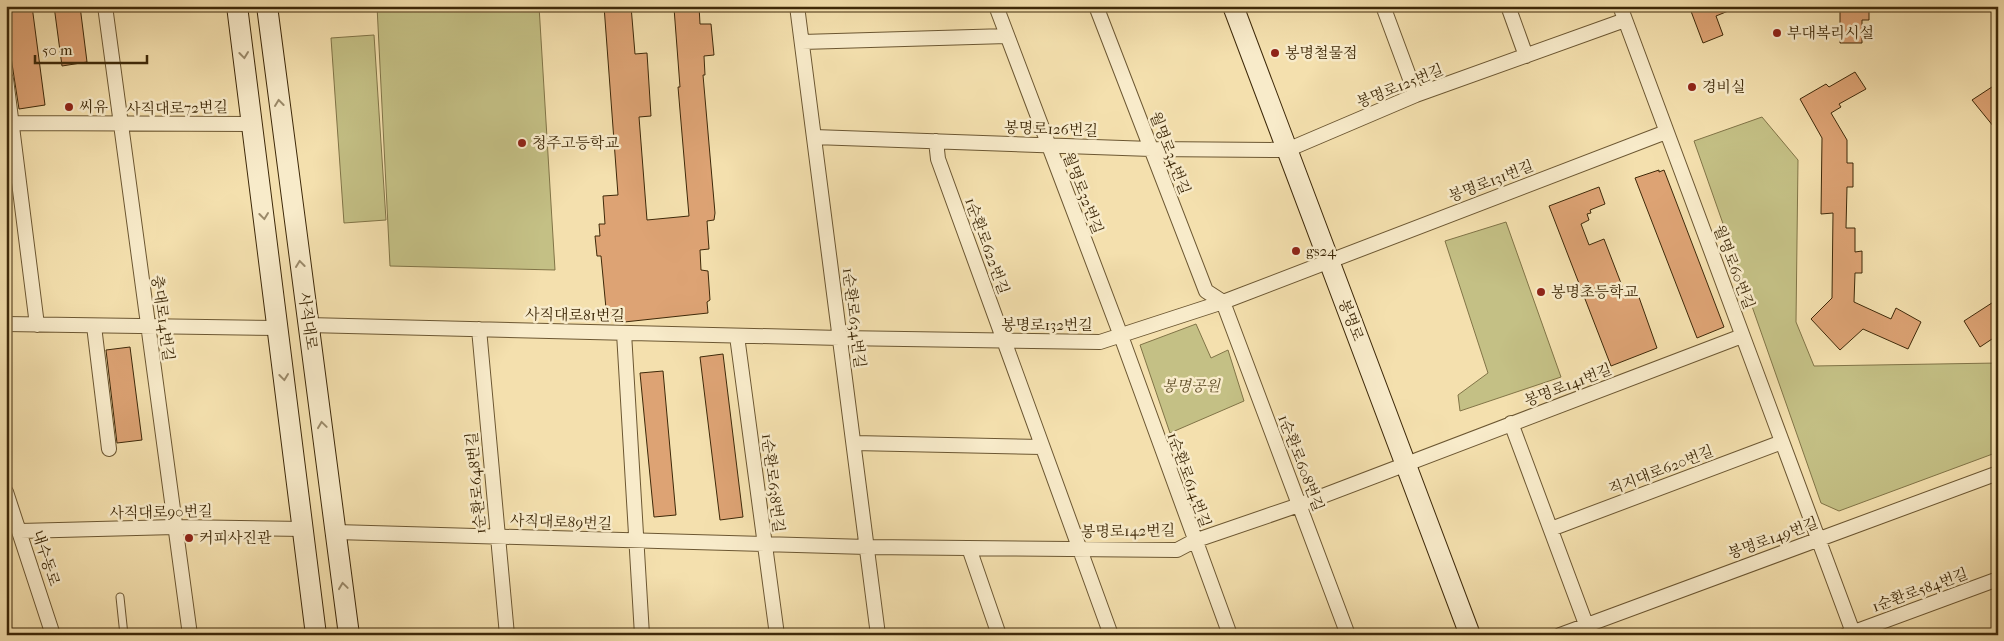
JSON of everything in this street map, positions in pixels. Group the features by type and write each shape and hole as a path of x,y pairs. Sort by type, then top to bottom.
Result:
{"main road":[{"name":"사직대로","path":"238,6 316,635"},
{"name":"사직대로","path":"267,6 350,635"},
{"name":"봉명로","path":"1233,6 1470,635"}],"street":[{"name":"충대로14번길","path":"105,6 190,635"},
{"name":"1순환로634번길","path":"797,6 878,635"},
{"name":"월명로32번길","path":"996,6 1121,336"},
{"name":"월명로34번길","path":"1096,6 1206,291 1223,302"},
{"path":"1383,6 1416,95"},
{"path":"1508,6 1526,56"},
{"name":"월명로60번길","path":"1620,6 1818,539 1851,634"},
{"name":"봉명로125번길","path":"1287,150 1416,95 1624,20"},
{"path":"802,42 1007,36"},
{"path":"6,79 9,123 23,211 37,325"},
{"name":"사직대로72번길","path":"9,123 120,125 252,124"},
{"name":"봉명로131번길","path":"1329,262 1666,132"},
{"name":"봉명로126번길","path":"814,137 1151,149 1287,150"},
{"name":"1순환로622번길","path":"936,141 938,158 1111,635"},
{"name":"봉명로132번길","path":"840,338 1100,342 1223,302 1329,262"},
{"name":"1순환로608번길","path":"1223,302 1348,635"},
{"path":"6,324 278,328"},
{"name":"사직대로81번길","path":"308,325 840,338"},
{"path":"94,326 109,449"},
{"name":"1순환로648번길","path":"479,329 507,635"},
{"name":"사직대로89번길","path":"624,333 642,633"},
{"name":"1순환로638번길","path":"737,336 777,635"},
{"name":"1순환로614번길","path":"1121,336 1194,541 1230,635"},
{"name":"봉명로141번길","path":"1405,464 1742,336"},
{"path":"1512,423 1588,630"},
{"name":"직지대로620번길","path":"1551,529 1782,442"},
{"path":"854,443 1042,446"},
{"name":"봉명로142번길","path":"867,547 1177,550 1194,541 1299,505 1405,464"},
{"name":"봉명로149번길","path":"1560,635 1588,630 1818,539 1998,473"},
{"name":"내수동로","path":"6,492 52,631"},
{"name":"사직대로90번길","path":"20,531 175,527 303,529"},
{"name":"사직대로89번길","path":"336,532 867,547"},
{"path":"969,548 999,635"},
{"name":"1순환로584번길","path":"1851,634 1998,580"},
{"path":"52,631 63,635"}],"lane":[{"path":"120,596 124,635"}],"green space":[{"path":"377,6 539,6 555,270 390,266"},
{"path":"374,35 386,220 344,223 331,38"},
{"path":"1762,117 1798,160 1796,322 1814,366 1998,363 1998,452 1839,511 1821,503 1694,141"},
{"path":"1506,222 1561,377 1460,411 1458,395 1488,373 1445,241"},
{"name":"봉명공원","path":"1196,324 1211,358 1228,350 1244,401 1170,433 1140,345"}],"building":[{"path":"6,6 32,6 45,105 19,109 6,25"},
{"path":"54,6 80,6 87,62 62,66"},
{"path":"604,6 631,6 635,54 647,53 651,116 639,117 647,220 689,216 678,87 680,87 674,8 699,6 700,24 711,24 714,55 704,56 705,75 703,75 715,213 714,220 707,221 709,249 700,250 701,270 708,271 710,300 707,302 708,313 615,323 614,318 607,319 601,256 597,256 595,236 600,236 599,224 605,224 603,196 618,195"},
{"path":"1689,6 1738,7 1716,16 1723,35 1703,43"},
{"path":"1840,6 1869,6 1869,20 1862,20 1862,43 1840,43"},
{"path":"1855,72 1866,89 1839,104 1841,107 1831,113 1847,140 1847,163 1853,163 1853,187 1847,187 1846,228 1855,228 1855,252 1862,251 1862,273 1855,273 1854,302 1891,319 1896,308 1921,322 1908,349 1863,329 1840,350 1811,319 1832,298 1833,213 1821,214 1822,138 1800,99 1826,84 1829,87"},
{"path":"1998,83 1998,132 1972,100"},
{"path":"1659,170 1659,172 1664,170 1724,327 1697,338 1635,178"},
{"path":"1599,187 1605,204 1590,210 1591,213 1587,214 1589,220 1581,224 1589,245 1604,239 1624,291 1635,286 1657,348 1611,366 1549,206"},
{"path":"1998,299 1998,335 1980,347 1964,321"},
{"path":"130,347 142,440 117,443 106,350"},
{"path":"723,354 743,517 720,520 700,357"},
{"path":"663,371 676,515 654,517 640,373"}],"place":[{"name":"부대복리시설","path":"1777,33"},
{"name":"봉명철물점","path":"1275,53"},
{"name":"경비실","path":"1692,87"},
{"name":"씨유","path":"69,107"},
{"name":"청주고등학교","path":"522,143"},
{"name":"gs24","path":"1296,251"},
{"name":"봉명초등학교","path":"1541,292"},
{"name":"커피사진관","path":"189,538"}]}
